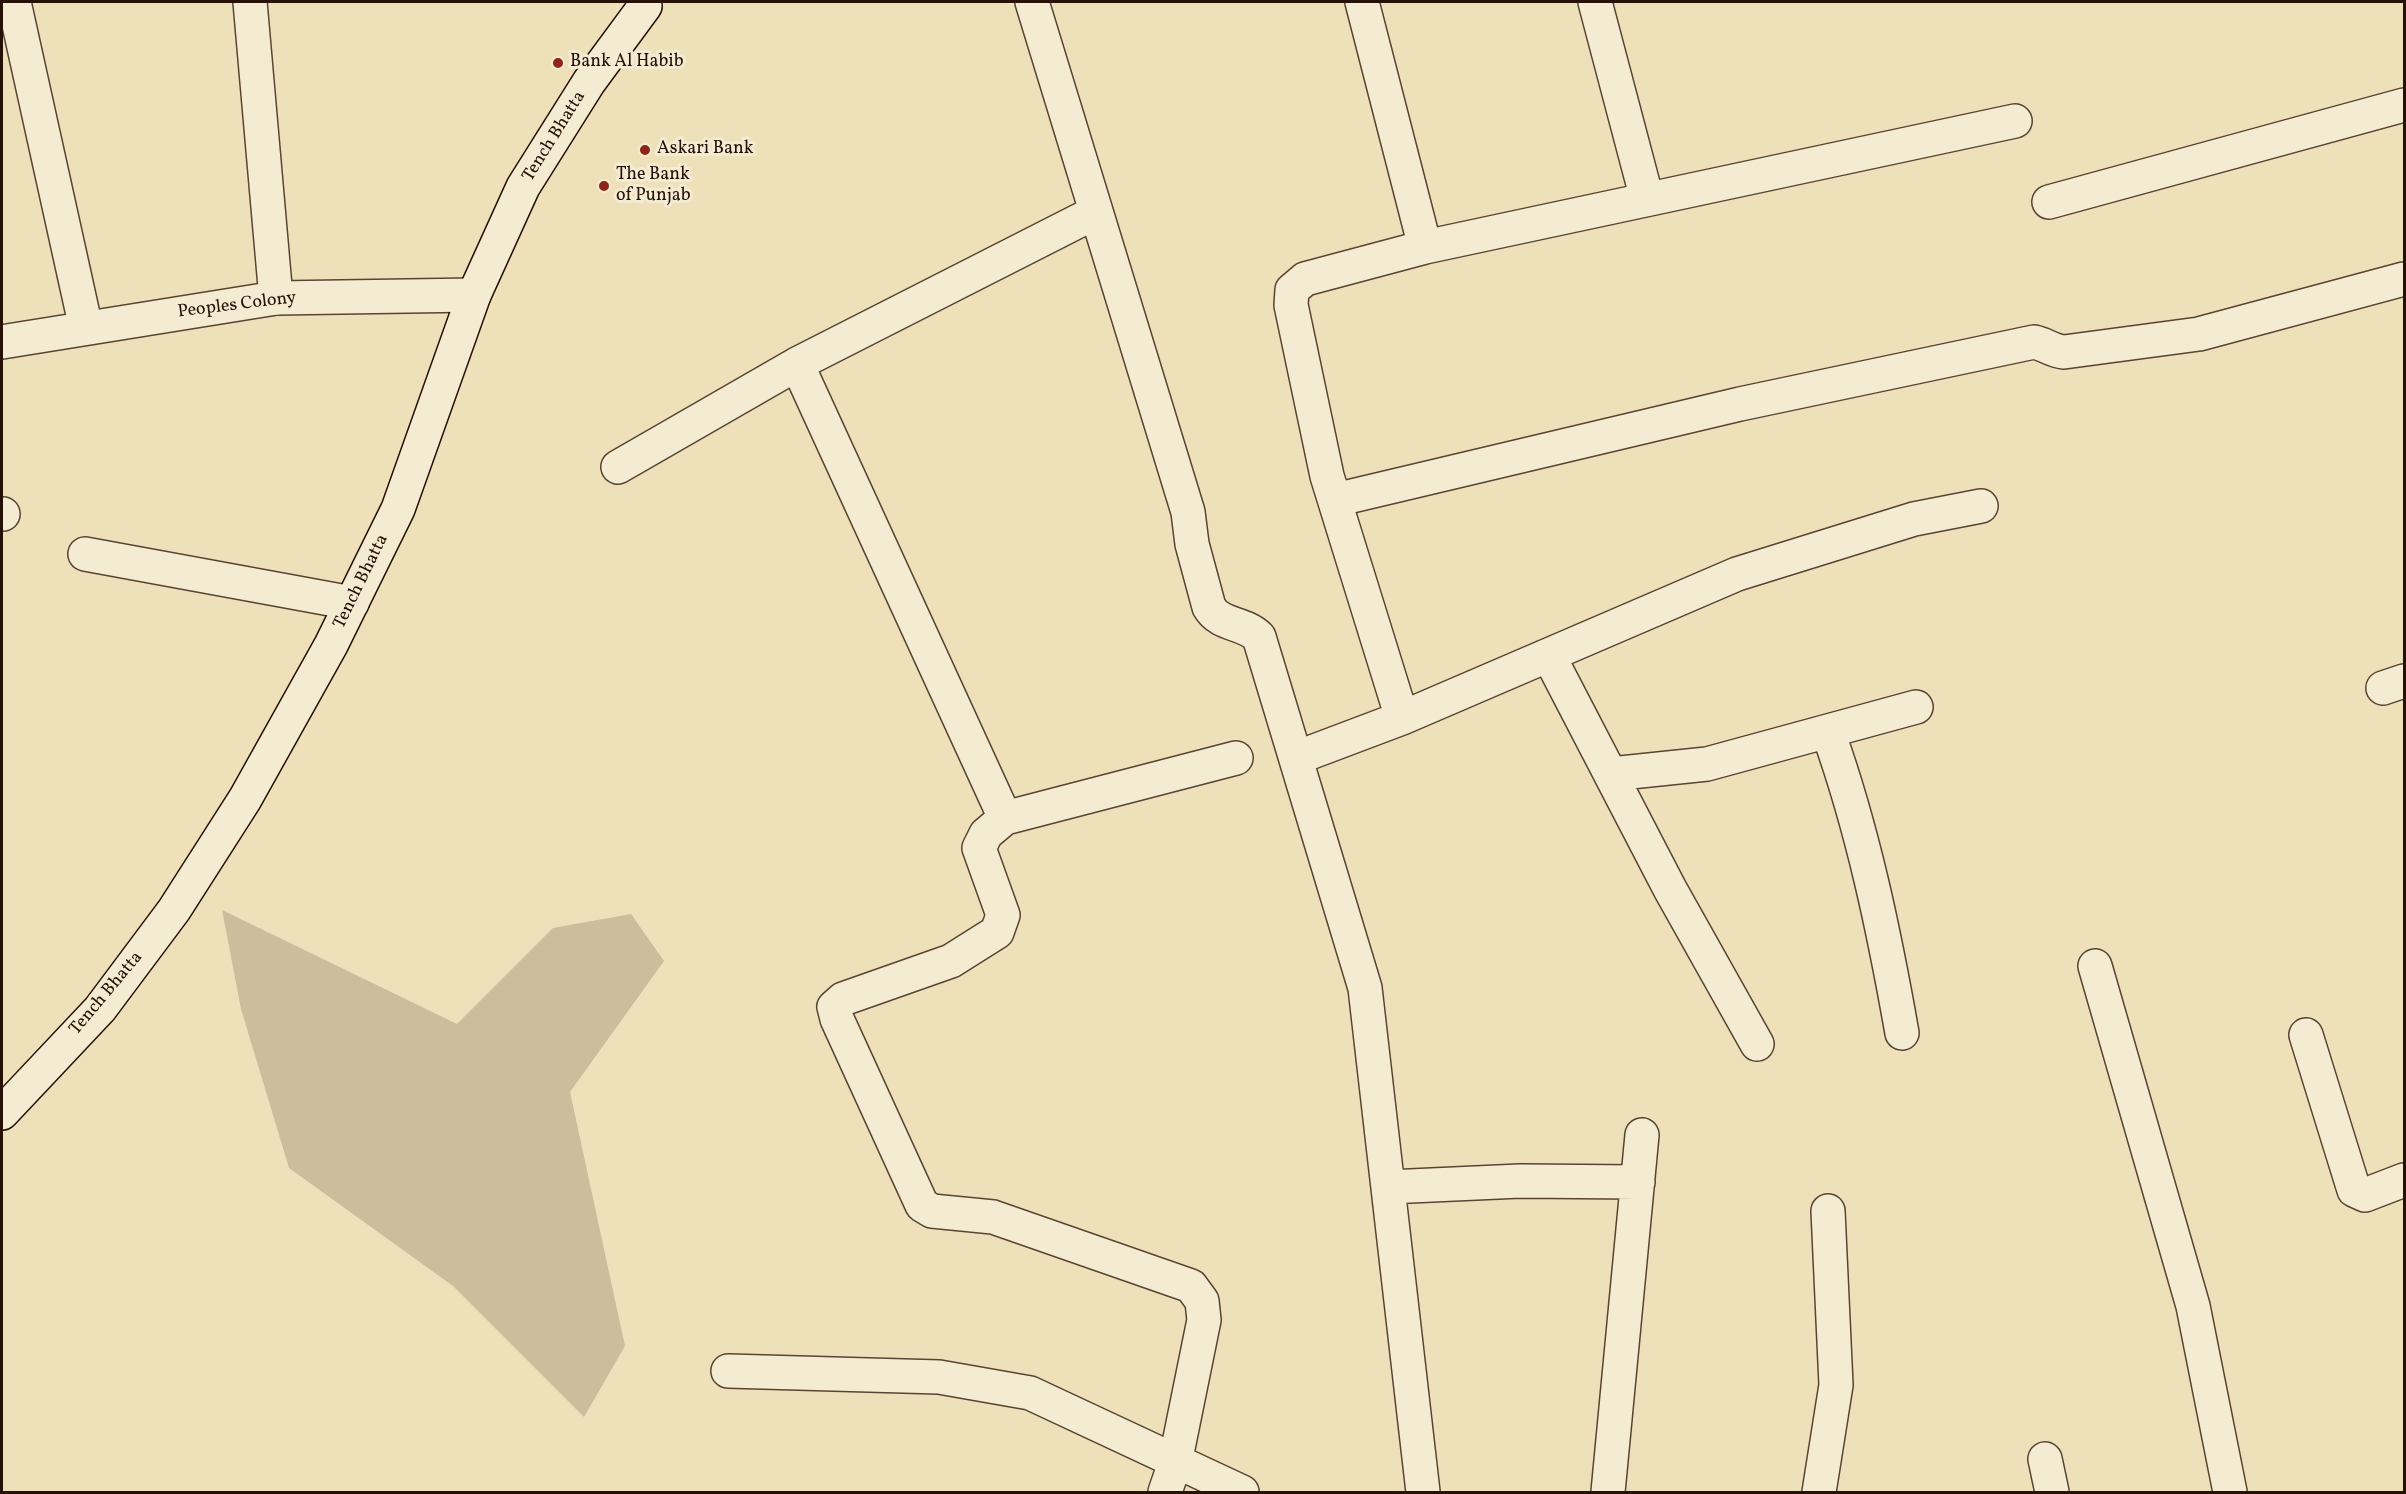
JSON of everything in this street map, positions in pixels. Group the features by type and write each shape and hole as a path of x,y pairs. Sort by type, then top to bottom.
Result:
{"street":[{"path":"14,2 86,328"},
{"path":"250,2 276,298"},
{"path":"1032,2 1188,512 1192,544 1209,607 1214,615 1246,628 1260,637 1365,988 1422,1492"},
{"path":"1362,2 1425,247"},
{"path":"1595,2 1647,199"},
{"name":"Tench Bhatta","path":"2,1113 100,1009 174,910 245,799 352,603 398,509 474,295 523,187 590,82 647,3"},
{"path":"2049,202 2404,105"},
{"path":"1402,718 1335,500 1291,305 1292,290 1305,279 1425,247 2015,121"},
{"path":"618,467 797,364 1096,212"},
{"path":"1335,500 1740,404 2034,342 2042,343 2051,351 2064,352 2199,334 2404,279"},
{"name":"Peoples Colony","path":"2,342 276,298 474,295"},
{"path":"797,364 1005,818"},
{"path":"1296,758 1402,718 1737,574 1914,519 1981,506"},
{"path":"85,554 352,603"},
{"path":"1549,656 1757,1044"},
{"path":"1611,774 1707,764 1916,707"},
{"path":"1828,732 1851,796 1883,926 1902,1033"},
{"path":"1170,1478 1204,1320 1202,1301 1191,1286 993,1217 932,1211 922,1205 834,1007 843,999 951,961 997,932 1003,915 979,848 986,834 1005,818 1236,758"},
{"path":"2095,966 2193,1306 2230,1492"},
{"path":"2306,1035 2355,1190 2365,1195 2404,1180"},
{"path":"1608,1492 1642,1135"},
{"path":"1388,1187 1520,1181 1638,1182"},
{"path":"1819,1492 1836,1385 1828,1211"},
{"path":"728,1371 939,1377 1030,1393 1170,1478 1242,1492"},
{"path":"2045,1459 2052,1492"}],"shaded area":[{"path":"222,910 457,1024 553,928 631,914 664,961 570,1092 625,1346 584,1417 453,1286 289,1168 241,1009"}],"place":[{"name":"Bank Al Habib","path":"558,63"},
{"name":"Askari Bank","path":"645,150"},
{"name":"The Bank of Punjab","path":"604,186"}]}
